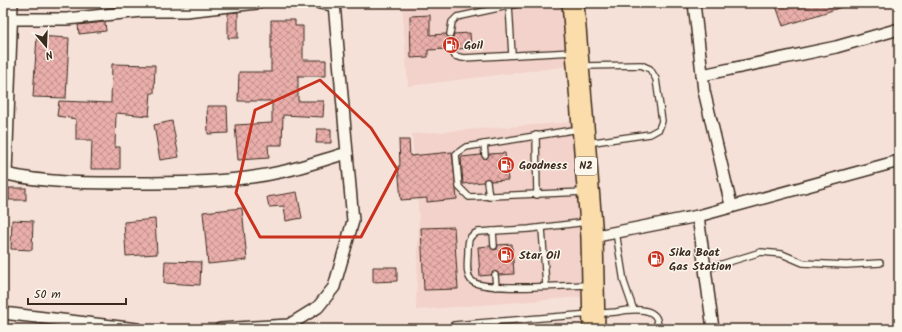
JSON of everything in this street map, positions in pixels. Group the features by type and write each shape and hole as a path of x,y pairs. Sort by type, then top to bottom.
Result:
{"highway":[{"name":"N2","path":"573,3 579,59 591,230 594,321"}],"street":[{"path":"12,3 5,174 33,180 76,183 183,183 240,178 285,171 347,153"},
{"path":"12,18 67,19 142,11 186,11 257,3"},
{"path":"220,329 289,325 318,307 334,287 353,221 334,4 320,3"},
{"path":"694,3 704,91 731,205"},
{"path":"702,75 836,47 899,29"},
{"path":"591,230 616,232 698,216 731,205 899,161"},
{"path":"698,216 713,329"},
{"path":"3,313 137,329"}],"lane":[{"path":"450,34 452,22 457,17 522,3"},
{"path":"509,6 512,55"},
{"path":"451,49 455,56 463,58 512,55 579,59 641,65 650,70 656,79 662,121 659,129 650,134 584,136 536,135 466,147 456,154 459,186 469,197 588,192"},
{"path":"536,135 537,195"},
{"path":"484,144 484,155"},
{"path":"487,182 489,197"},
{"path":"542,228 546,286"},
{"path":"591,230 542,228 478,232 472,234 468,240 468,275 472,282 480,286 496,287 593,284"},
{"path":"493,231 494,246"},
{"path":"616,232 624,282 632,308"},
{"path":"706,269 762,252 782,254 803,263 846,265 880,263"},
{"path":"495,275 496,287"},
{"path":"454,325 594,321 632,308 645,310 654,315 658,324 657,329"}],"highlighted area":[{"path":"320,80 371,128 397,169 361,237 260,237 236,193 255,110"}],"shaded area":[{"path":"402,3 562,3 570,66 408,86"},
{"path":"573,122 581,203 581,297 416,310 419,217 412,134"}],"building":[{"path":"775,3 847,3 848,5 783,26"},
{"path":"238,12 238,38 228,38 228,13"},
{"path":"430,15 430,35 446,34 450,38 453,37 454,34 470,33 471,48 456,49 451,45 447,49 428,50 428,57 411,58 410,16"},
{"path":"271,20 295,20 295,26 303,26 303,60 326,60 326,76 298,76 298,101 324,101 323,117 283,115 282,145 268,145 269,158 238,160 235,125 272,123 272,101 238,101 239,72 271,72"},
{"path":"105,22 106,31 79,34 78,25"},
{"path":"37,36 69,38 66,98 33,97"},
{"path":"112,64 155,65 154,93 151,93 149,116 116,113 115,147 120,147 120,169 91,169 92,140 76,140 76,119 57,116 59,101 111,103"},
{"path":"207,106 227,106 228,133 208,134"},
{"path":"172,121 179,157 160,160 154,125"},
{"path":"317,129 331,129 331,143 316,143"},
{"path":"399,140 409,140 410,156 452,152 457,199 427,202 427,198 401,200 398,166 400,166"},
{"path":"505,153 508,180 491,181 487,178 483,182 463,184 461,157 481,155 486,159 489,154"},
{"path":"9,188 26,188 26,200 9,200"},
{"path":"297,192 302,218 286,221 284,206 269,207 267,197"},
{"path":"242,208 247,260 208,264 203,212"},
{"path":"155,219 157,254 126,256 124,222"},
{"path":"12,220 33,221 32,250 11,249"},
{"path":"454,227 458,289 424,290 421,228"},
{"path":"512,244 514,274 499,275 495,271 491,275 480,276 478,247 490,246 494,250 497,249 498,245"},
{"path":"165,261 201,262 200,285 164,283"},
{"path":"373,267 397,267 397,281 373,282"}],"place":[{"name":"Goil","path":"451,45"},
{"name":"Goodness","path":"506,165"},
{"name":"Star Oil","path":"506,255"},
{"name":"Sika Boat Gas Station","path":"656,259"}]}
